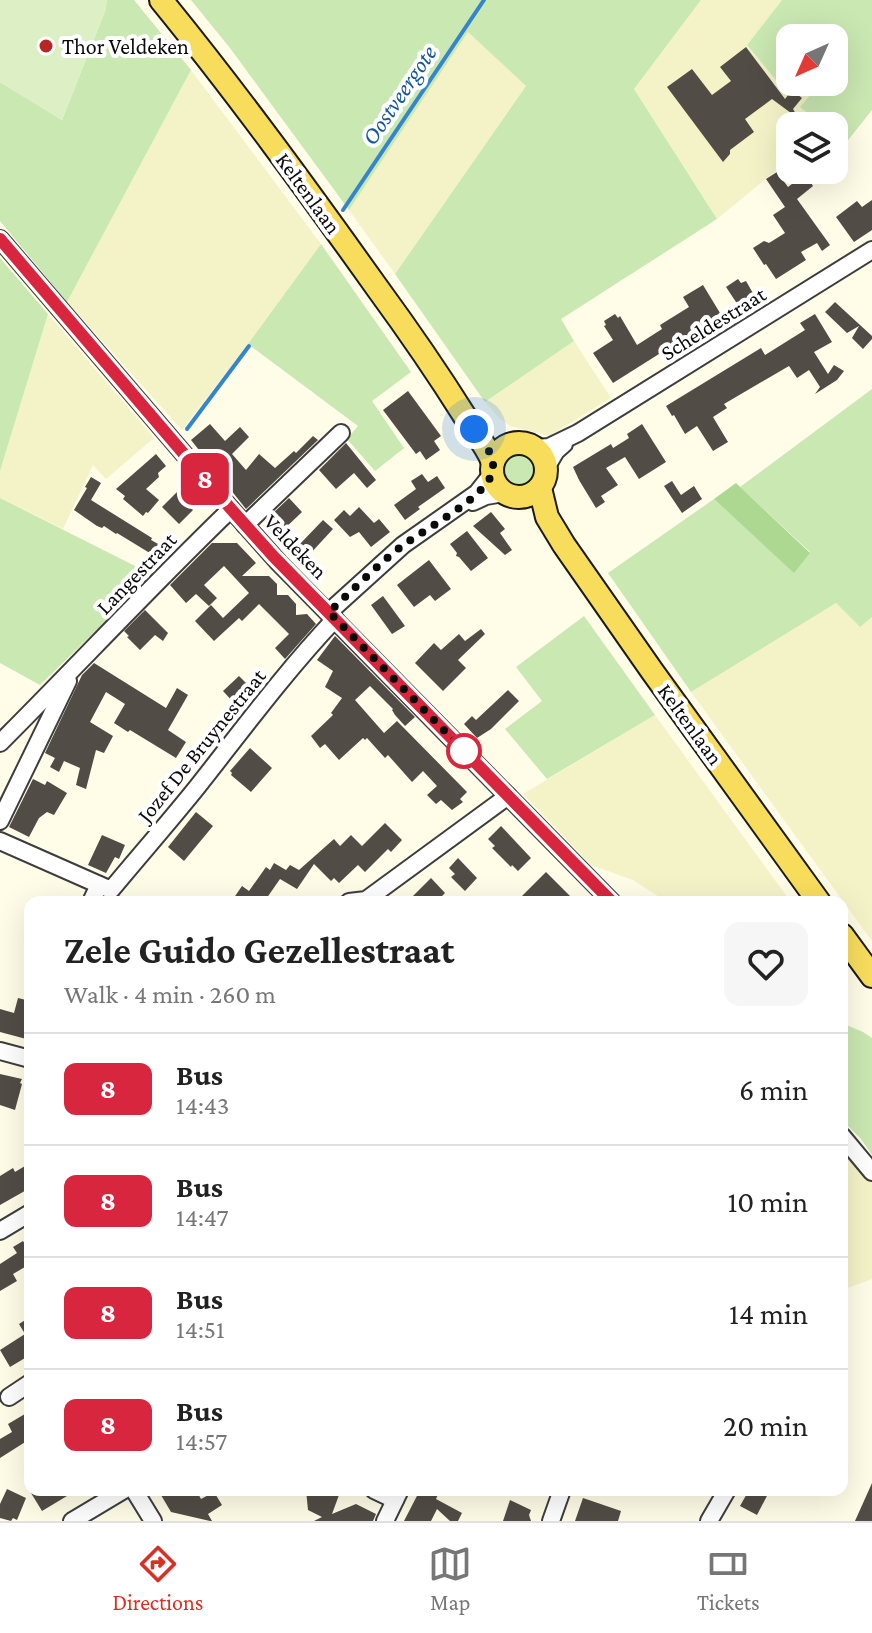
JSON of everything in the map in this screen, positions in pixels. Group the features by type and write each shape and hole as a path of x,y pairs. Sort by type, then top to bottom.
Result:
{"main road":[{"name":"Keltenlaan","path":"161,0 274,144 451,392 483,442 501,481 564,545"},
{"name":"Keltenlaan","path":"451,392 484,427 543,459 547,517 564,545 815,896"},
{"path":"524,446 500,451 501,481 524,497 543,478"},
{"path":"848,943 872,976"}],"street":[{"name":"Veldeken","path":"0,239 279,563 606,896"},
{"name":"Scheldestraat","path":"524,446 549,447 578,433 872,250"},
{"path":"245,525 341,433"},
{"name":"Scheldestraat","path":"543,478 556,451 578,433"},
{"path":"332,616 403,545 477,493 501,481"},
{"name":"Langestraat","path":"0,743 231,509"},
{"name":"Jozef De Bruynestraat","path":"99,885 111,890 198,786 332,616"},
{"name":"Langestraat","path":"0,821 74,669"},
{"path":"368,896 508,796"},
{"path":"0,841 99,885 94,896"},
{"path":"0,1051 24,1057"},
{"path":"848,1143 872,1172"},
{"path":"0,1231 24,1217"},
{"path":"9,1397 24,1387"},
{"path":"72,1521 114,1496"},
{"path":"138,1496 153,1521"},
{"path":"385,1521 397,1496"},
{"path":"551,1521 560,1496"},
{"path":"709,1521 724,1496"}],"green space":[{"name":"Thor Veldeken","path":"0,0 107,0 62,120 0,82"},
{"path":"107,0 134,0 191,70 67,302 0,221 0,82 62,120"},
{"path":"191,0 701,0 634,89 717,219 561,319 574,341 485,402 395,274 526,86 468,32 349,210"},
{"path":"701,0 782,0 747,45 776,80 776,96 809,96 800,107 806,112 776,112 776,171 717,219 634,89"},
{"path":"782,0 872,0 872,110 848,140 848,112 806,112 800,107 809,96 848,96 848,24 776,24 776,80 747,45"},
{"path":"468,31 526,86 395,274 349,210"},
{"path":"191,70 321,244 182,430 67,302"},
{"path":"321,244 411,372 372,401 404,448 375,471 347,439 358,426 248,344"},
{"path":"0,258 48,314 0,471"},
{"path":"48,314 154,438 106,479 93,465 63,529 0,498 0,471"},
{"path":"574,341 611,398 549,436 510,426 485,402"},
{"path":"872,389 872,617 860,627 836,603 691,692 608,573 714,499 794,572 810,552 740,487"},
{"path":"519,454 531,459 536,471 531,483 519,488 507,483 502,471 507,459"},
{"path":"736,483 810,553 794,573 714,499"},
{"path":"0,498 153,575 40,685 0,663"},
{"path":"836,603 859,626 872,617 872,941 848,908 848,896 839,896 691,692"},
{"path":"584,616 655,715 547,779 505,729 542,701 516,667"},
{"path":"655,715 787,896 658,896 633,880 591,865 523,794"},
{"path":"848,1026 872,1038 872,1155 848,1126"},
{"path":"848,1152 872,1183 872,1279 848,1288"}],"building":[{"path":"746,47 776,87 776,96 802,98 793,109 795,112 790,112 772,99 745,119 754,132 730,150 723,162 667,87 692,69 712,95 731,81 720,67"},
{"path":"776,173 776,184 788,187 792,184 812,184 797,199 830,245 822,251 817,243 801,252 806,260 776,279 753,248 785,233 773,215 785,207 766,179"},
{"path":"872,200 872,230 854,242 836,217 857,201 862,207"},
{"path":"738,279 741,283 746,281 754,295 738,305 726,287"},
{"path":"703,285 720,313 613,383 593,353 613,340 604,321 615,314 618,318 620,316 637,345 662,329 660,325 689,307 683,297"},
{"path":"835,302 872,336 863,349 852,338 859,326 847,333 825,312"},
{"path":"815,314 832,342 814,352 828,374 834,365 844,371 837,380 815,394 820,387 809,370 797,378 789,366 724,404 727,408 713,417 728,442 713,451 697,426 685,434 666,406 761,348 765,355 805,330 800,323"},
{"path":"408,391 441,436 434,441 440,450 426,460 420,451 416,454 383,410"},
{"path":"210,424 225,441 240,427 249,437 232,454 246,470 259,454 275,468 313,436 318,440 246,509 191,440"},
{"path":"642,424 666,462 639,479 625,457 606,468 618,485 601,496 605,502 596,508 573,467 611,444 613,448 629,438 627,434"},
{"path":"346,443 376,480 367,488 354,473 336,489 319,470"},
{"path":"156,454 166,466 146,489 159,500 143,516 116,489"},
{"path":"422,474 428,482 437,476 445,488 405,520 394,505 416,489 411,481"},
{"path":"91,477 101,483 91,500 160,545 153,555 104,526 97,526 74,510"},
{"path":"189,480 197,488 184,501 193,510 179,524 162,507"},
{"path":"672,481 681,495 694,486 702,499 682,513 664,486"},
{"path":"289,498 302,512 281,532 271,521 275,517 272,514"},
{"path":"359,507 374,523 379,519 390,532 371,547 359,532 350,537 334,520 344,510 350,516"},
{"path":"491,512 505,529 500,533 512,550 505,555 473,526"},
{"path":"323,520 333,529 309,555 298,546"},
{"path":"467,531 488,558 471,571 456,556 450,544"},
{"path":"212,543 237,543 256,563 242,576 269,576 277,584 277,595 288,595 296,604 296,615 307,614 316,624 285,659 275,648 289,634 259,604 214,641 195,621 211,605 223,618 249,593 224,566 204,585 217,598 209,606 196,594 186,603 170,585"},
{"path":"429,560 451,589 435,601 430,595 414,607 397,585"},
{"path":"383,596 405,626 392,634 371,605"},
{"path":"145,610 168,633 163,641 155,635 140,650 124,631"},
{"path":"481,629 485,634 458,660 466,668 443,691 415,663 434,643 441,650 459,634 465,641"},
{"path":"335,636 415,717 405,726 370,686 355,700 384,733 397,721 467,792 460,799 463,802 452,810 441,800 436,804 427,795 437,786 423,771 412,782 388,755 385,758 367,738 363,738 339,760 325,744 320,748 311,736 333,715 331,713 342,698 325,687 333,671 317,660"},
{"path":"94,663 166,708 177,688 188,695 168,730 186,742 176,758 130,730 128,732 114,723 125,704 106,692 90,722 113,736 104,753 96,750 86,789 76,785 80,768 64,761 59,772 50,767 55,758 45,753 82,675"},
{"path":"239,676 251,688 234,703 223,691"},
{"path":"508,690 519,701 491,729 477,738 464,724 472,716 476,720"},
{"path":"250,748 272,768 251,792 230,771"},
{"path":"33,779 45,785 47,781 67,793 54,815 47,812 39,818 29,837 9,827"},
{"path":"196,812 213,826 184,861 168,847"},
{"path":"385,823 402,840 365,872 358,865 339,883 334,878 331,881 314,864 297,889 280,879 268,896 235,896 242,886 249,891 266,867 270,870 274,863 286,870 290,865 299,870 334,839 340,846 351,835 362,846"},
{"path":"501,826 531,858 518,871 492,848 495,846 488,839"},
{"path":"102,835 125,845 119,859 115,857 106,873 88,865"},
{"path":"458,858 477,878 465,891 451,877 455,874 449,868"},
{"path":"546,872 570,896 522,896"},
{"path":"431,878 445,893 442,896 413,896"},
{"path":"18,998 24,1000 24,1038 0,1032 0,1009 14,1013"},
{"path":"0,1074 22,1079 15,1110 0,1105"},
{"path":"24,1167 24,1191 0,1205 0,1176 13,1168 15,1172"},
{"path":"24,1243 24,1268 13,1274 17,1281 0,1291 0,1264 17,1253 13,1247"},
{"path":"24,1335 24,1359 10,1367 0,1350"},
{"path":"24,1415 24,1443 0,1458 0,1439 12,1432 8,1424"},
{"path":"872,1483 872,1521 855,1521"},
{"path":"7,1489 26,1498 17,1520 0,1518 0,1504"},
{"path":"33,1496 67,1496 42,1511"},
{"path":"162,1496 199,1496 201,1499 216,1496 222,1505 208,1514 212,1521 171,1512"},
{"path":"307,1496 339,1496 332,1514 356,1504 376,1514 373,1521 314,1521 322,1517 308,1510"},
{"path":"417,1496 437,1496 436,1499 462,1513 458,1521 450,1521 437,1509 431,1521 404,1521"},
{"path":"746,1496 767,1496 757,1515 740,1506"},
{"path":"583,1498 621,1511 618,1521 575,1521"},
{"path":"510,1500 531,1510 531,1521 503,1521"}],"waterway":[{"name":"Oostveergote","path":"343,210 484,0"},
{"name":"Oostveergote","path":"187,429 249,346"}],"bus line":[{"name":"8","path":"0,239 274,557 606,896"}],"place":[{"name":"Thor Veldeken","path":"46,46"}],"route":[{"path":"464,751 329,612 403,545 457,509 486,483 492,474 493,462 474,429"}]}
